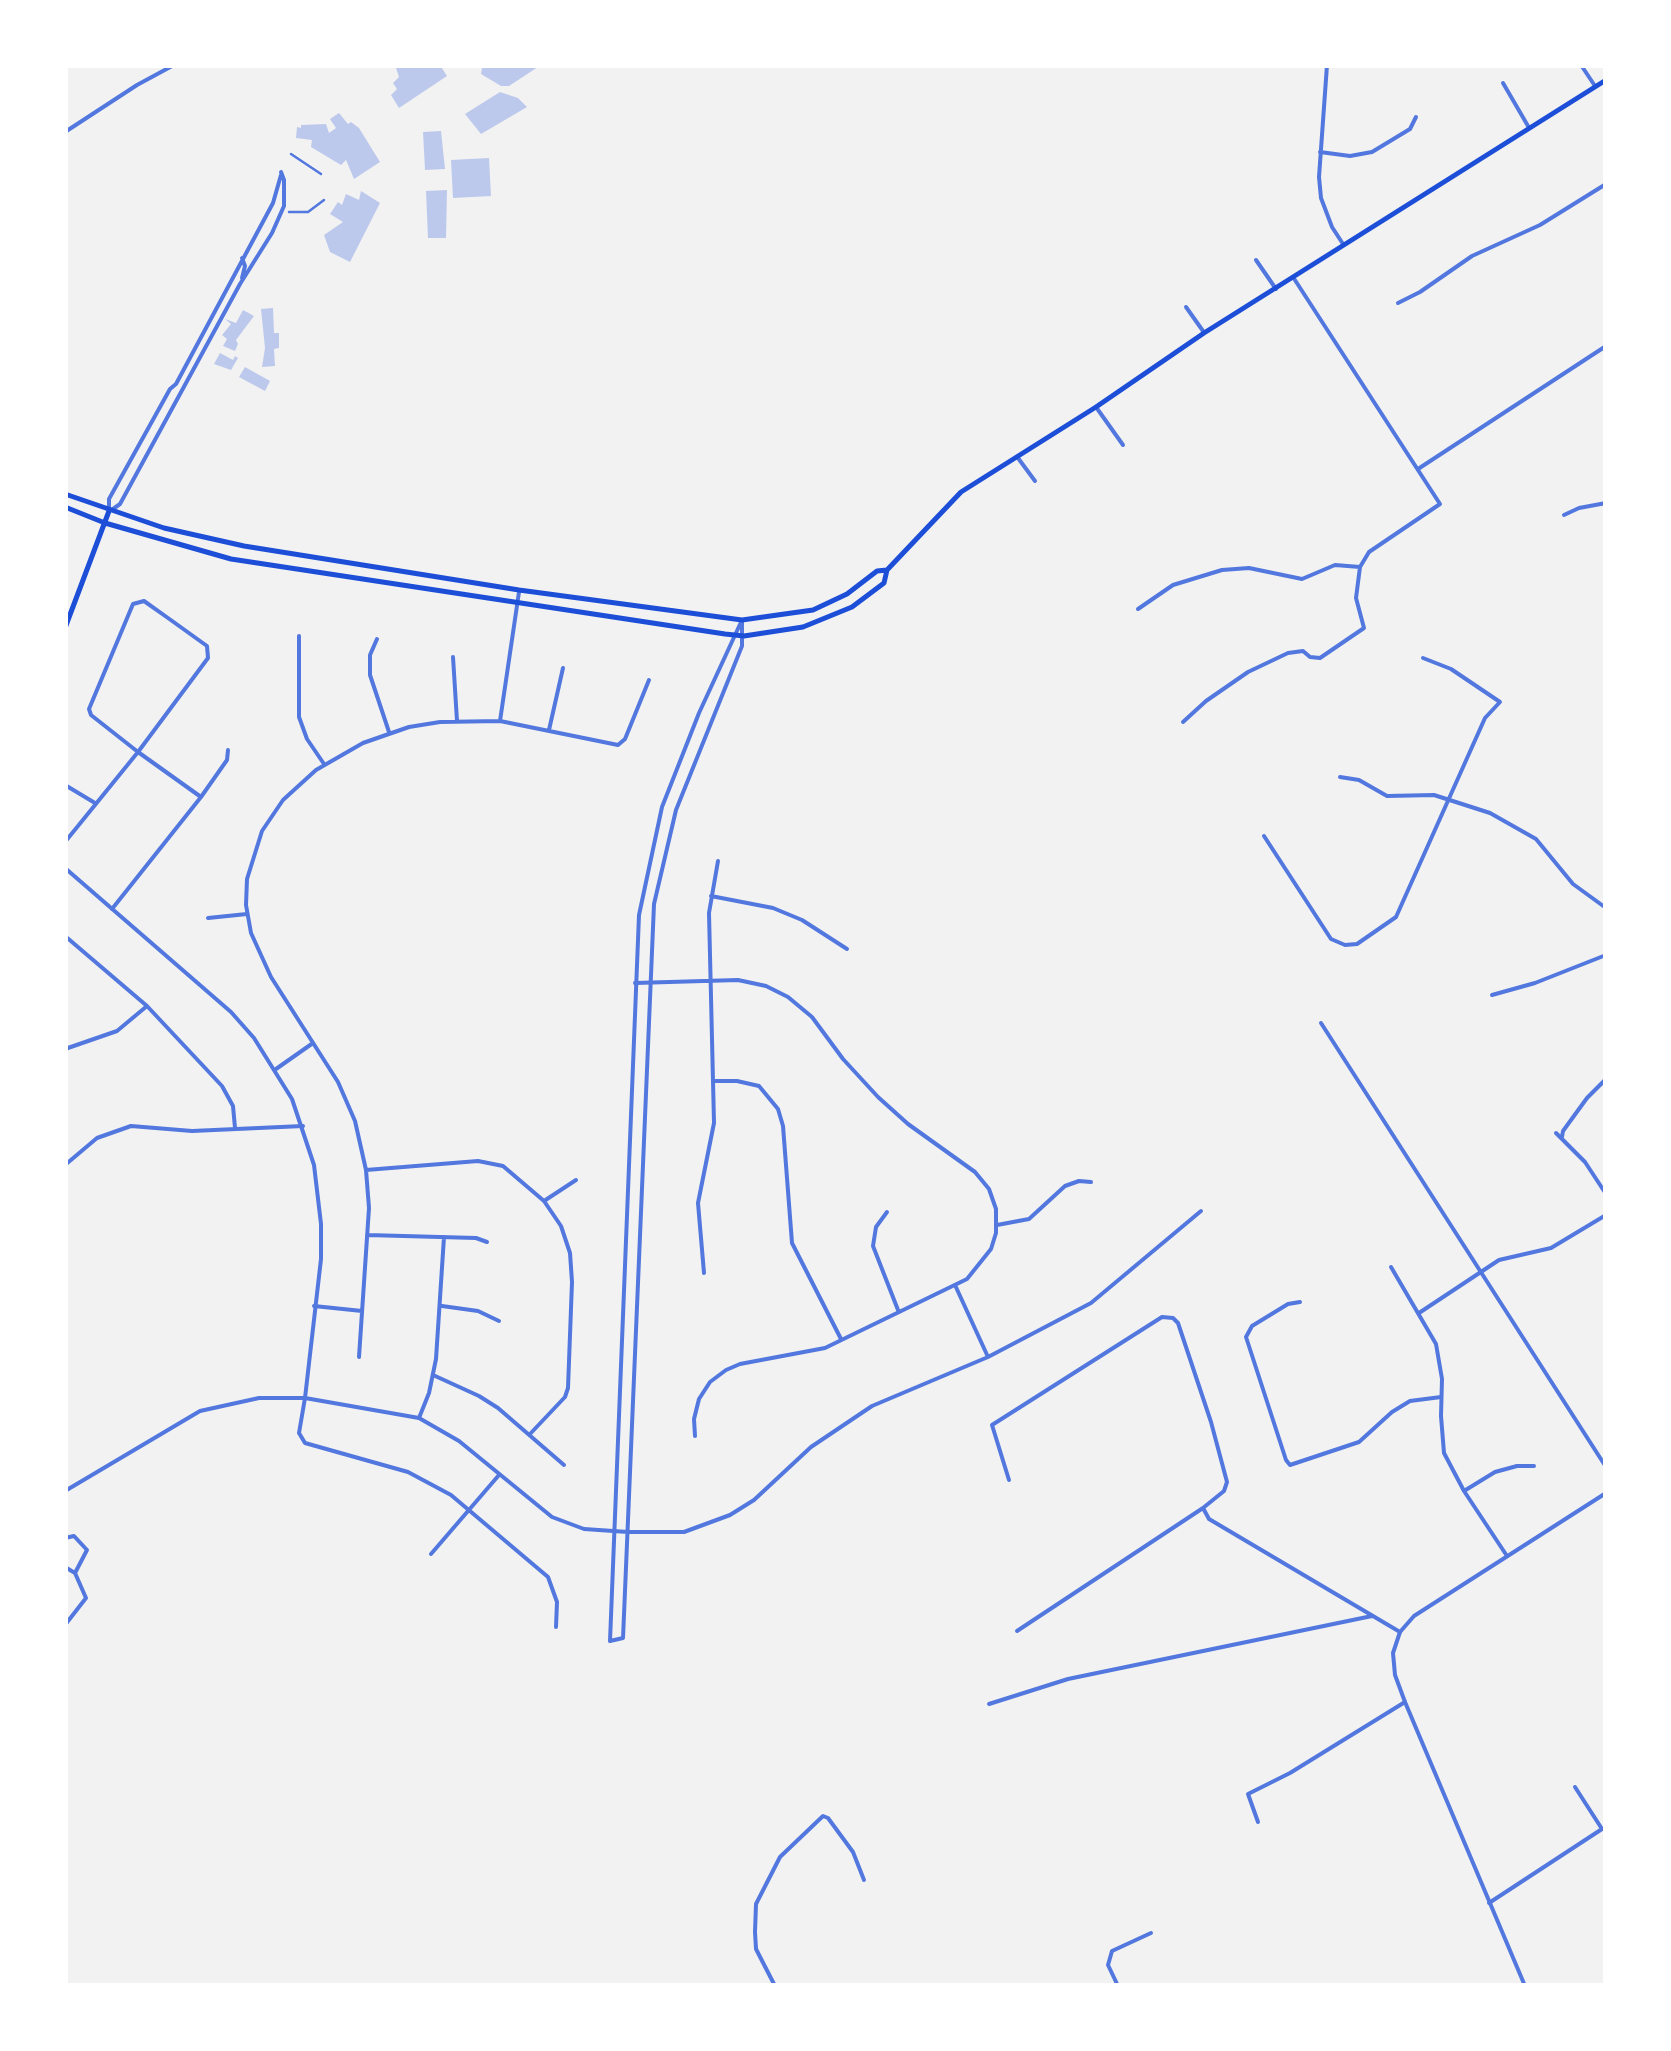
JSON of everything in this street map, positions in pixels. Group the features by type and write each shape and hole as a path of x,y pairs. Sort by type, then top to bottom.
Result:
{"main road":[{"path":"65,507 104,523 231,560 734,635 803,627 852,607 884,582 886,570 961,492 1204,333 1606,80"},
{"path":"65,494 109,512 244,546 519,590 742,620 813,610 847,594 876,571 886,570"},
{"path":"65,628 109,512"}],"street":[{"path":"65,132 174,65"},
{"path":"1326,65 1321,198 1332,227 1345,246"},
{"path":"1581,65 1595,87"},
{"path":"1503,83 1530,129"},
{"path":"1320,152 1350,156 1372,152 1410,129 1416,117"},
{"path":"291,154 320,174"},
{"path":"281,172 284,206 259,256 120,504 109,512 109,499 273,203 281,172"},
{"path":"1398,302 1420,292 1472,256 1540,225 1606,184"},
{"path":"289,212 308,212 324,200"},
{"path":"240,284 245,266 242,258"},
{"path":"1256,260 1276,288"},
{"path":"1183,722 1206,700 1248,672 1288,653 1303,651 1320,658 1364,628 1356,598 1360,567 1368,552 1440,504 1293,277"},
{"path":"1186,306 1204,333"},
{"path":"1418,469 1606,346"},
{"path":"1096,407 1123,445"},
{"path":"1018,458 1036,480"},
{"path":"1564,515 1606,503"},
{"path":"1138,609 1172,585 1222,570 1249,568 1302,580 1328,566 1360,567"},
{"path":"500,720 519,590"},
{"path":"65,842 138,752 208,658 207,646 144,601 134,604 89,709 91,716 138,752 200,796"},
{"path":"742,620 744,636 672,825 654,904 623,1638 610,1641 639,915 662,807 742,620"},
{"path":"299,636 299,717 306,739 324,764"},
{"path":"378,639 370,655 370,674 389,732"},
{"path":"454,657 456,721"},
{"path":"1264,836 1324,932 1336,942 1350,946 1396,916 1486,718 1500,702 1451,669 1423,658"},
{"path":"550,730 562,668"},
{"path":"359,1357 369,1208 366,1170 352,1113 315,1042 266,970 248,914 247,879 254,849 266,822 294,788 324,764 389,732 456,721 500,720 618,745 625,738 649,680"},
{"path":"112,909 200,796 226,760 228,750"},
{"path":"1340,777 1360,780 1387,796 1418,793 1490,814 1536,839 1573,884 1606,908"},
{"path":"65,785 94,802"},
{"path":"704,1272 698,1204 710,1148 714,1080 710,896 718,861"},
{"path":"65,868 232,1012 276,1068 303,1126 314,1165 321,1258 299,1433 311,1446 408,1472 441,1488 548,1577 557,1602 556,1628"},
{"path":"710,896 773,908 802,920 847,949"},
{"path":"208,918 248,914"},
{"path":"65,936 146,1006 226,1090 233,1106 235,1128"},
{"path":"1492,995 1535,984 1606,954"},
{"path":"635,983 755,983 781,993 802,1007 878,1097 980,1177 994,1202 994,1241 983,1262 968,1278 813,1353 740,1364 720,1373 699,1399 695,1436"},
{"path":"65,1049 117,1031 146,1006"},
{"path":"1321,1022 1606,1467"},
{"path":"276,1068 315,1042"},
{"path":"1562,1137 1587,1098 1606,1079"},
{"path":"714,1080 760,1086 778,1109 783,1126 792,1243 842,1339"},
{"path":"65,1165 97,1138 132,1126 192,1131 303,1126"},
{"path":"1556,1134 1585,1162 1606,1194"},
{"path":"366,1170 490,1162 503,1166 544,1202 561,1226 570,1252 568,1388 565,1397 530,1434"},
{"path":"544,1202 576,1180"},
{"path":"996,1225 1028,1220 1069,1184 1091,1182"},
{"path":"65,1491 200,1411 259,1398 304,1398 418,1418 459,1440 536,1507 560,1521 584,1529 614,1532 684,1532 721,1520 754,1500 796,1460 849,1420 899,1392 988,1357 1090,1303 1201,1211"},
{"path":"887,1212 876,1227 873,1246 898,1310"},
{"path":"1419,1313 1506,1258 1551,1248 1606,1215"},
{"path":"367,1235 487,1242"},
{"path":"418,1418 434,1376 444,1238"},
{"path":"1391,1267 1436,1344 1442,1378 1444,1453 1507,1556"},
{"path":"954,1285 988,1357"},
{"path":"1300,1302 1288,1304 1252,1326 1246,1338 1290,1466 1359,1442 1410,1401 1441,1397"},
{"path":"314,1306 362,1311"},
{"path":"442,1306 478,1311 498,1321"},
{"path":"1009,1480 992,1425 1168,1316 1178,1323 1227,1482 1224,1490 1018,1631"},
{"path":"434,1376 480,1396 564,1465"},
{"path":"1464,1490 1495,1472 1534,1466"},
{"path":"431,1554 500,1474"},
{"path":"1526,1986 1404,1702 1393,1660 1400,1632 1414,1616 1606,1493"},
{"path":"1202,1508 1209,1519 1400,1632"},
{"path":"65,1538 74,1536 87,1550 75,1573"},
{"path":"65,1567 75,1573 86,1598 65,1625"},
{"path":"990,1704 1068,1679 1372,1616"},
{"path":"1258,1822 1248,1794 1290,1774 1404,1702"},
{"path":"1490,1903 1602,1829 1576,1788"},
{"path":"775,1986 756,1950 754,1932 756,1904 780,1857 824,1816 853,1852 864,1880"},
{"path":"1118,1986 1108,1965 1112,1951 1151,1932"}],"building":[{"path":"440,65 447,76 399,108 391,95 397,89 393,83 399,77 396,68"},
{"path":"541,65 509,86 501,86 481,74 482,68"},
{"path":"500,92 518,98 527,107 481,134 465,114"},
{"path":"339,113 348,124 359,128 380,162 354,179 346,160 341,165 311,147 312,140 296,138 297,127 301,125 326,124 329,133 336,128 330,119"},
{"path":"441,131 445,169 425,170 423,132"},
{"path":"489,158 491,196 453,198 451,160"},
{"path":"447,190 446,238 428,238 426,191"},
{"path":"361,191 380,203 350,262 330,252 324,235 343,222 330,214 338,202 342,205 346,194 359,200"},
{"path":"273,308 279,348 274,349 275,366 262,367 265,348 261,309"},
{"path":"243,310 254,316 236,340 235,351 223,346 227,339 222,335 231,324 225,319 236,323"},
{"path":"220,353 233,360 238,358 231,370 214,364"},
{"path":"245,367 270,381 265,391 239,377"}]}
